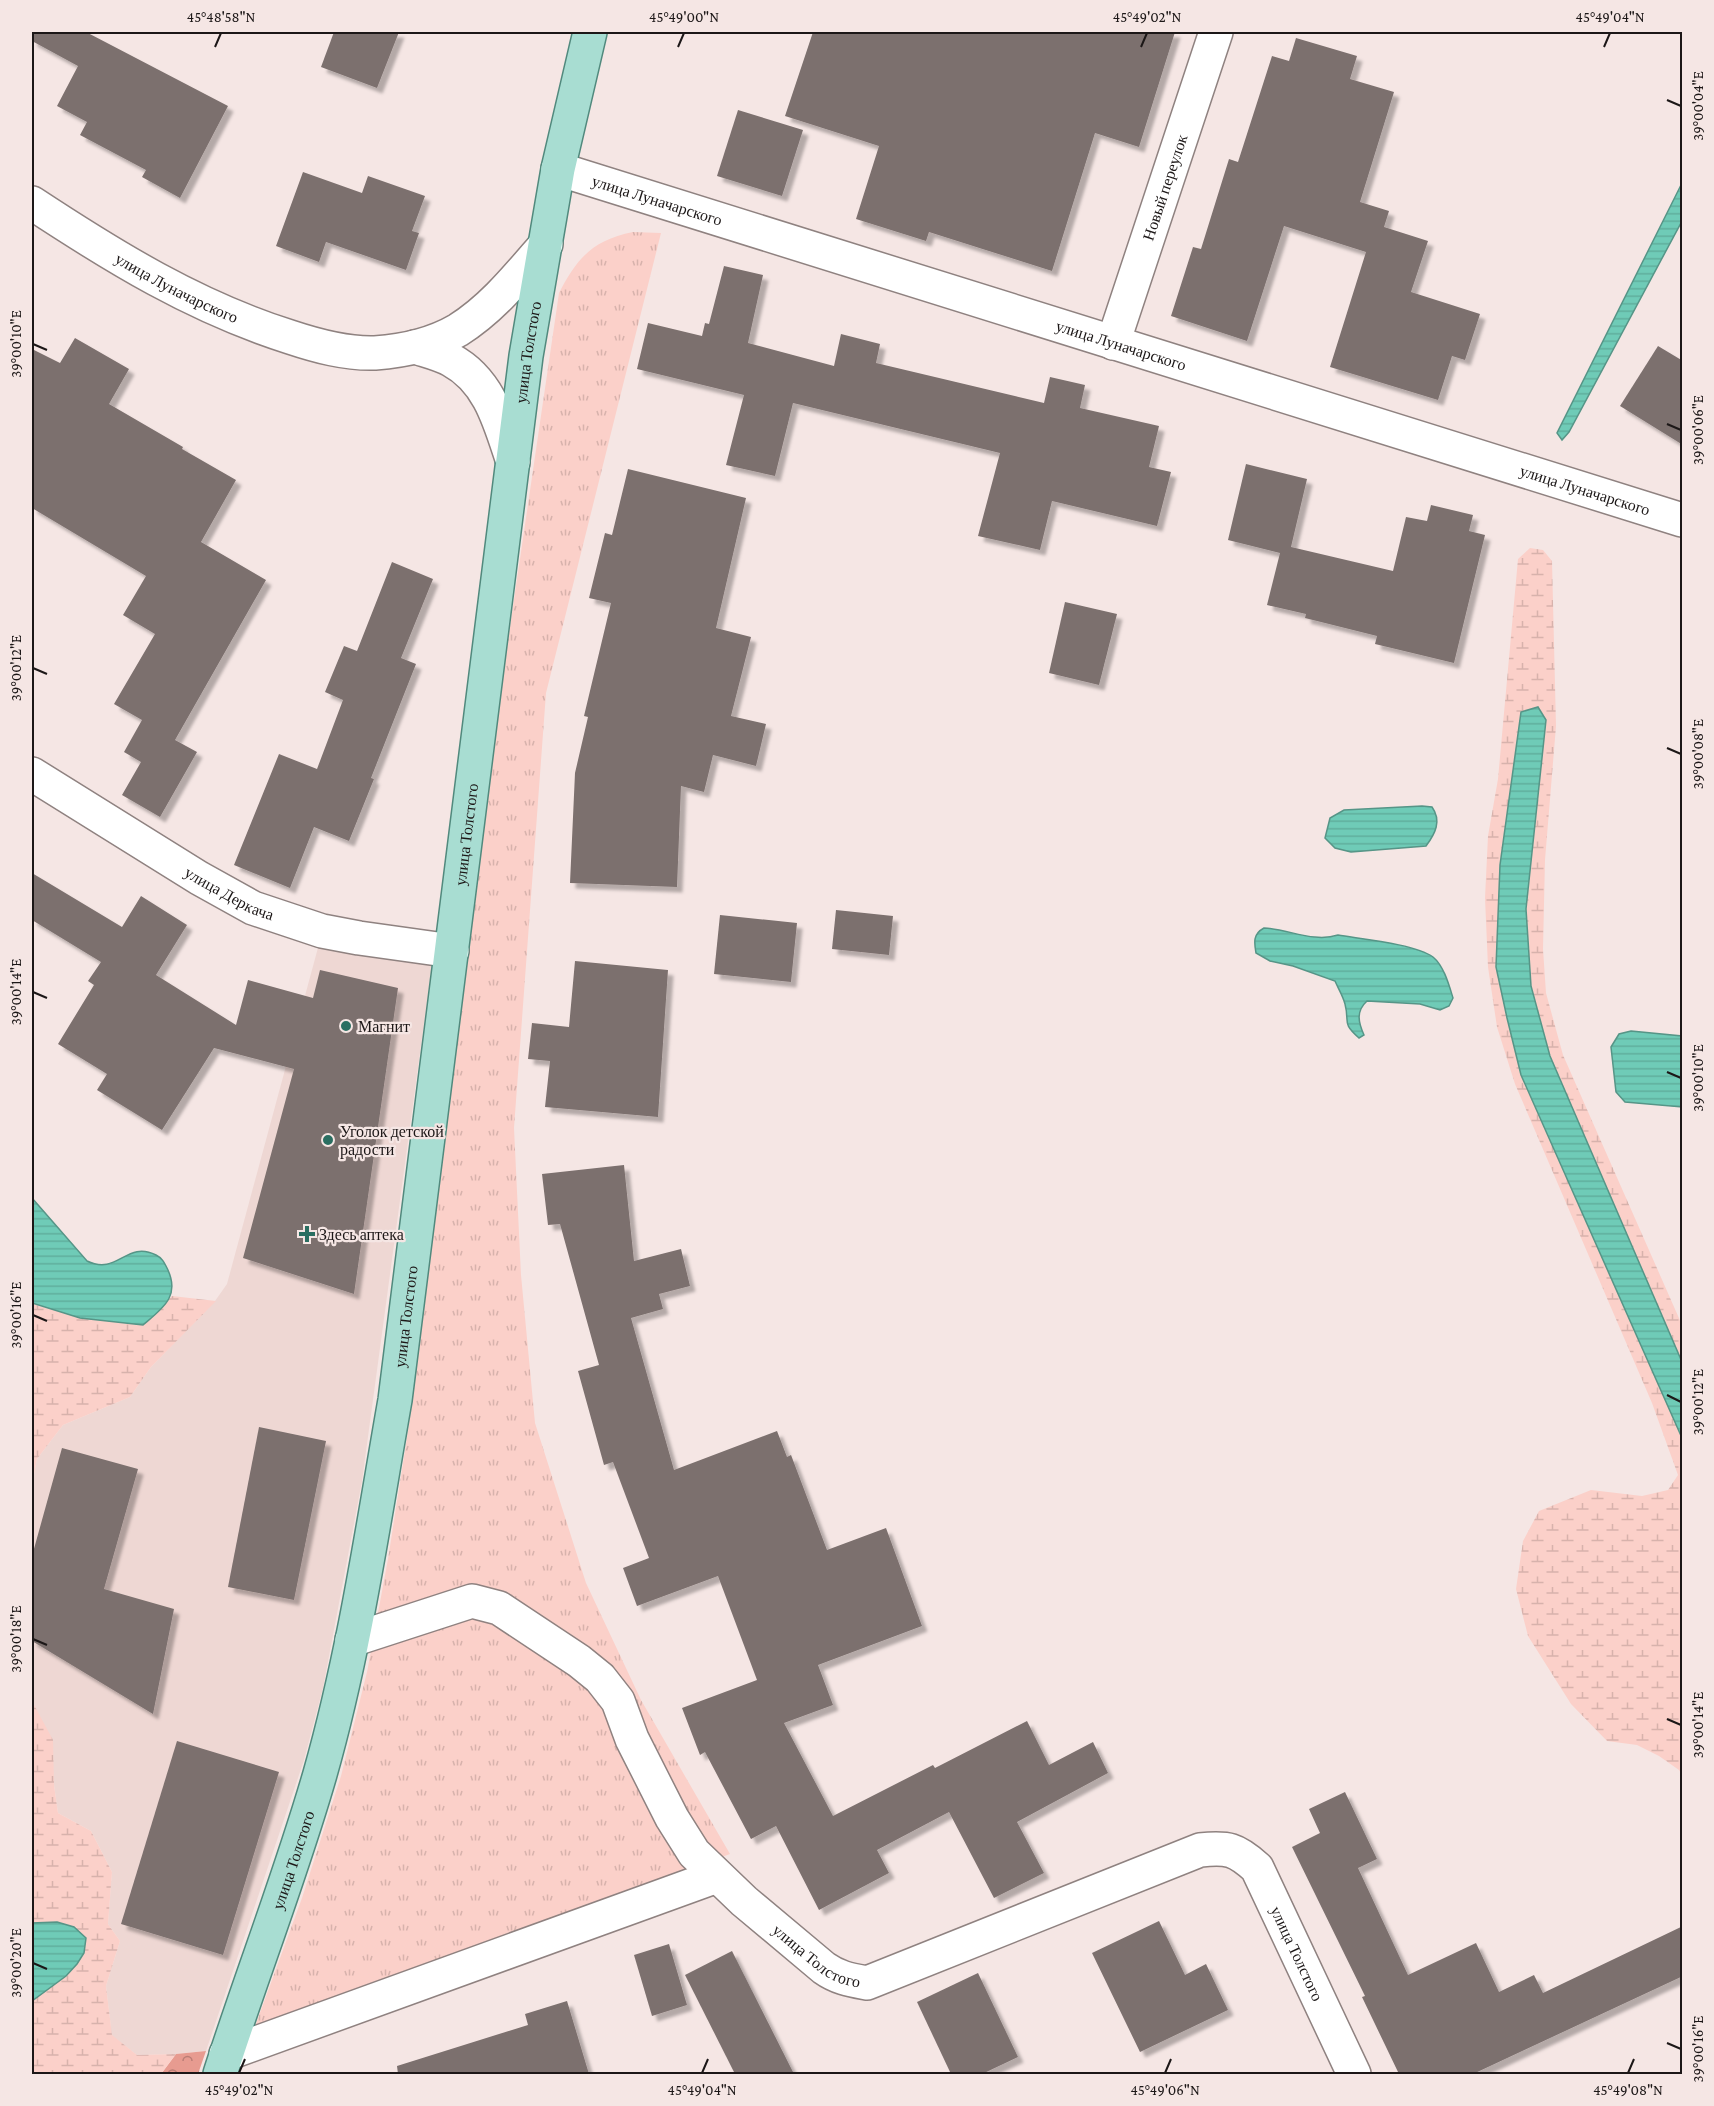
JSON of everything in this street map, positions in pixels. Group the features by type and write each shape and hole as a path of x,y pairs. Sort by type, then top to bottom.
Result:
{"main road":[{"name":"улица Толстого","path":"223,2064 320,1774 352,1640 395,1400 526,356 558,169 590,32"}],"street":[{"name":"Новый переулок","path":"1113,343 1216,32"},
{"name":"улица Луначарского","path":"558,169 1683,520"},
{"name":"улица Луначарского","path":"32,203 136,268 196,302 270,331 314,345 374,353 415,347 457,330 489,307 546,244"},
{"path":"415,347 450,360 469,373 487,393 497,413 513,462"},
{"name":"улица Деркача","path":"32,774 208,883 253,908 322,931 452,951"},
{"name":"улица Толстого","path":"352,1640 472,1601 499,1608 579,1661 600,1678 618,1701 632,1739 672,1818 694,1853 744,1901 834,1975 849,1980 867,1983 1200,1851 1222,1848 1240,1853 1257,1868 1354,2074"},
{"path":"223,2064 717,1876"}],"shaded area":[{"path":"1682,183 1682,221 1569,432 1562,440 1557,433"},
{"path":"1538,707 1546,720 1526,909 1531,986 1550,1056 1682,1362 1682,1438 1521,1075 1496,967 1500,865 1521,712"},
{"path":"1432,807 1437,817 1434,832 1426,846 1351,852 1335,848 1325,838 1330,818 1344,810"},
{"path":"1264,928 1310,937 1338,935 1373,940 1425,952 1440,965 1453,998 1449,1006 1440,1010 1420,1004 1367,1001 1360,1013 1359,1021 1364,1035 1359,1038 1348,1025 1345,1004 1335,981 1293,966 1270,961 1256,953 1255,939"},
{"path":"319,944 432,964 362,1481 323,1688 304,1760 206,2051 137,2055 112,2036 106,1986 120,1941 108,1924 112,1872 91,1831 58,1813 54,1785 32,1701 32,1484 37,1459 63,1425 130,1397 151,1367 215,1301 227,1284"},
{"path":"1631,1031 1682,1036 1682,1107 1625,1102 1616,1092 1611,1047 1619,1034"},
{"path":"32,1198 87,1261 107,1264 137,1252 146,1252 160,1257 171,1278 171,1294 168,1301 143,1325 80,1318 32,1303"},
{"path":"57,1922 74,1927 86,1938 84,1953 66,1976 32,2001 32,1923"}],"green space":[{"path":"633,232 661,233 546,693 514,1128 521,1275 535,1423 586,1583 641,1700 730,1854 253,2032 302,1898 341,1776 367,1672 388,1559 409,1425 484,804 559,293 580,260 588,252 607,240"},
{"path":"1530,548 1543,550 1552,561 1556,726 1545,860 1543,949 1546,993 1563,1055 1682,1325 1682,1362 1550,1056 1531,986 1526,909 1546,720 1538,707 1521,713 1500,865 1496,967 1521,1075 1682,1438 1682,1775 1679,1770 1659,1756 1637,1745 1607,1741 1571,1704 1528,1636 1516,1589 1523,1541 1539,1511 1591,1490 1642,1496 1668,1490 1678,1475 1652,1403 1515,1084 1497,1027 1488,967 1485,898 1488,836 1498,779 1518,559"},
{"path":"172,1296 216,1301 151,1367 130,1397 63,1425 37,1459 32,1484 32,1303 143,1325"},
{"path":"32,1701 53,1740 54,1785 58,1813 91,1831 112,1872 108,1924 120,1941 106,1986 112,2035 137,2055 176,2054 161,2074 32,2074 32,2001 66,1976 84,1953 57,1922 32,1923"},
{"path":"206,2051 198,2074 161,2074 176,2054"}],"building":[{"path":"32,32 86,32 228,106 180,198 142,177 146,170 80,135 87,122 57,106 78,66 32,41"},
{"path":"334,32 399,32 377,88 321,67"},
{"path":"813,32 1175,32 1139,147 1095,133 1052,271 929,232 926,241 856,219 879,146 785,116"},
{"path":"1296,38 1357,56 1350,79 1394,92 1360,202 1389,211 1384,227 1428,241 1411,292 1480,314 1465,360 1452,356 1438,400 1330,367 1366,252 1284,226 1247,341 1171,316 1193,247 1201,249 1229,159 1238,162 1272,56 1289,61"},
{"path":"738,110 803,130 782,196 717,176"},
{"path":"303,172 362,193 368,176 425,196 412,231 419,233 406,270 326,242 319,262 276,246"},
{"path":"724,266 763,275 748,343 834,366 841,334 880,344 876,363 1044,403 1050,377 1085,385 1080,408 1159,426 1149,467 1171,472 1157,526 1052,501 1040,550 978,536 1000,453 793,403 775,476 726,465 744,395 637,369 648,323 702,336 705,323 709,324"},
{"path":"75,338 129,369 109,404 236,480 201,542 266,580 175,740 197,752 160,817 122,795 141,762 124,752 142,720 114,704 155,634 123,615 146,576 32,508 32,349 60,363"},
{"path":"1658,346 1683,361 1683,445 1620,406"},
{"path":"1246,464 1307,479 1291,547 1393,571 1406,517 1427,521 1431,505 1473,515 1469,531 1485,535 1454,663 1375,644 1377,636 1305,618 1306,614 1267,605 1280,553 1228,540"},
{"path":"628,469 746,498 716,628 751,637 731,716 766,724 756,766 713,755 704,792 681,786 677,887 570,883 575,773 588,717 584,716 611,603 589,598 605,533 612,535"},
{"path":"392,562 433,579 401,658 416,664 349,841 314,827 290,888 234,865 279,754 317,769 343,700 325,692 344,646 357,651"},
{"path":"1065,602 1117,614 1099,685 1049,673"},
{"path":"32,873 122,927 141,896 187,925 156,975 236,1025 248,980 313,998 320,970 398,988 354,1294 243,1258 294,1069 214,1048 162,1130 97,1090 107,1074 58,1044 94,985 88,981 101,962 32,920"},
{"path":"836,910 893,916 889,955 832,949"},
{"path":"720,915 797,923 791,982 714,974"},
{"path":"575,961 668,970 658,1117 545,1107 550,1061 528,1059 532,1023 569,1027"},
{"path":"624,1165 634,1261 681,1249 690,1286 659,1294 663,1309 631,1318 674,1470 777,1431 787,1457 791,1455 827,1550 886,1528 922,1626 818,1665 833,1705 784,1723 833,1816 933,1765 935,1768 1027,1721 1049,1765 1093,1742 1108,1773 1017,1822 1044,1873 994,1898 949,1812 877,1850 889,1873 819,1910 776,1826 751,1839 705,1752 700,1755 682,1708 757,1680 718,1576 637,1606 623,1568 649,1558 613,1462 604,1465 578,1371 599,1365 560,1224 548,1225 542,1174"},
{"path":"259,1427 326,1441 294,1600 228,1587"},
{"path":"62,1448 138,1469 104,1589 174,1609 153,1714 32,1641 32,1556"},
{"path":"177,1741 279,1772 223,1955 121,1924"},
{"path":"1345,1792 1377,1859 1358,1868 1408,1975 1476,1943 1499,1992 1534,1975 1543,1993 1683,1926 1683,1976 1473,2074 1399,2074 1362,1997 1365,1996 1292,1847 1320,1833 1309,1809"},
{"path":"1159,1921 1185,1975 1206,1964 1228,2010 1140,2052 1092,1953"},
{"path":"669,1944 687,2005 652,2016 634,1955"},
{"path":"732,1951 794,2074 735,2074 685,1975"},
{"path":"978,1973 1018,2057 982,2074 951,2074 917,2002"},
{"path":"567,2001 589,2074 398,2074 397,2066 528,2025 525,2014"}],"place":[{"name":"Магнит","path":"346,1026"},
{"name":"Уголок детской радости","path":"328,1140"},
{"name":"Здесь аптека","path":"307,1234"}]}
